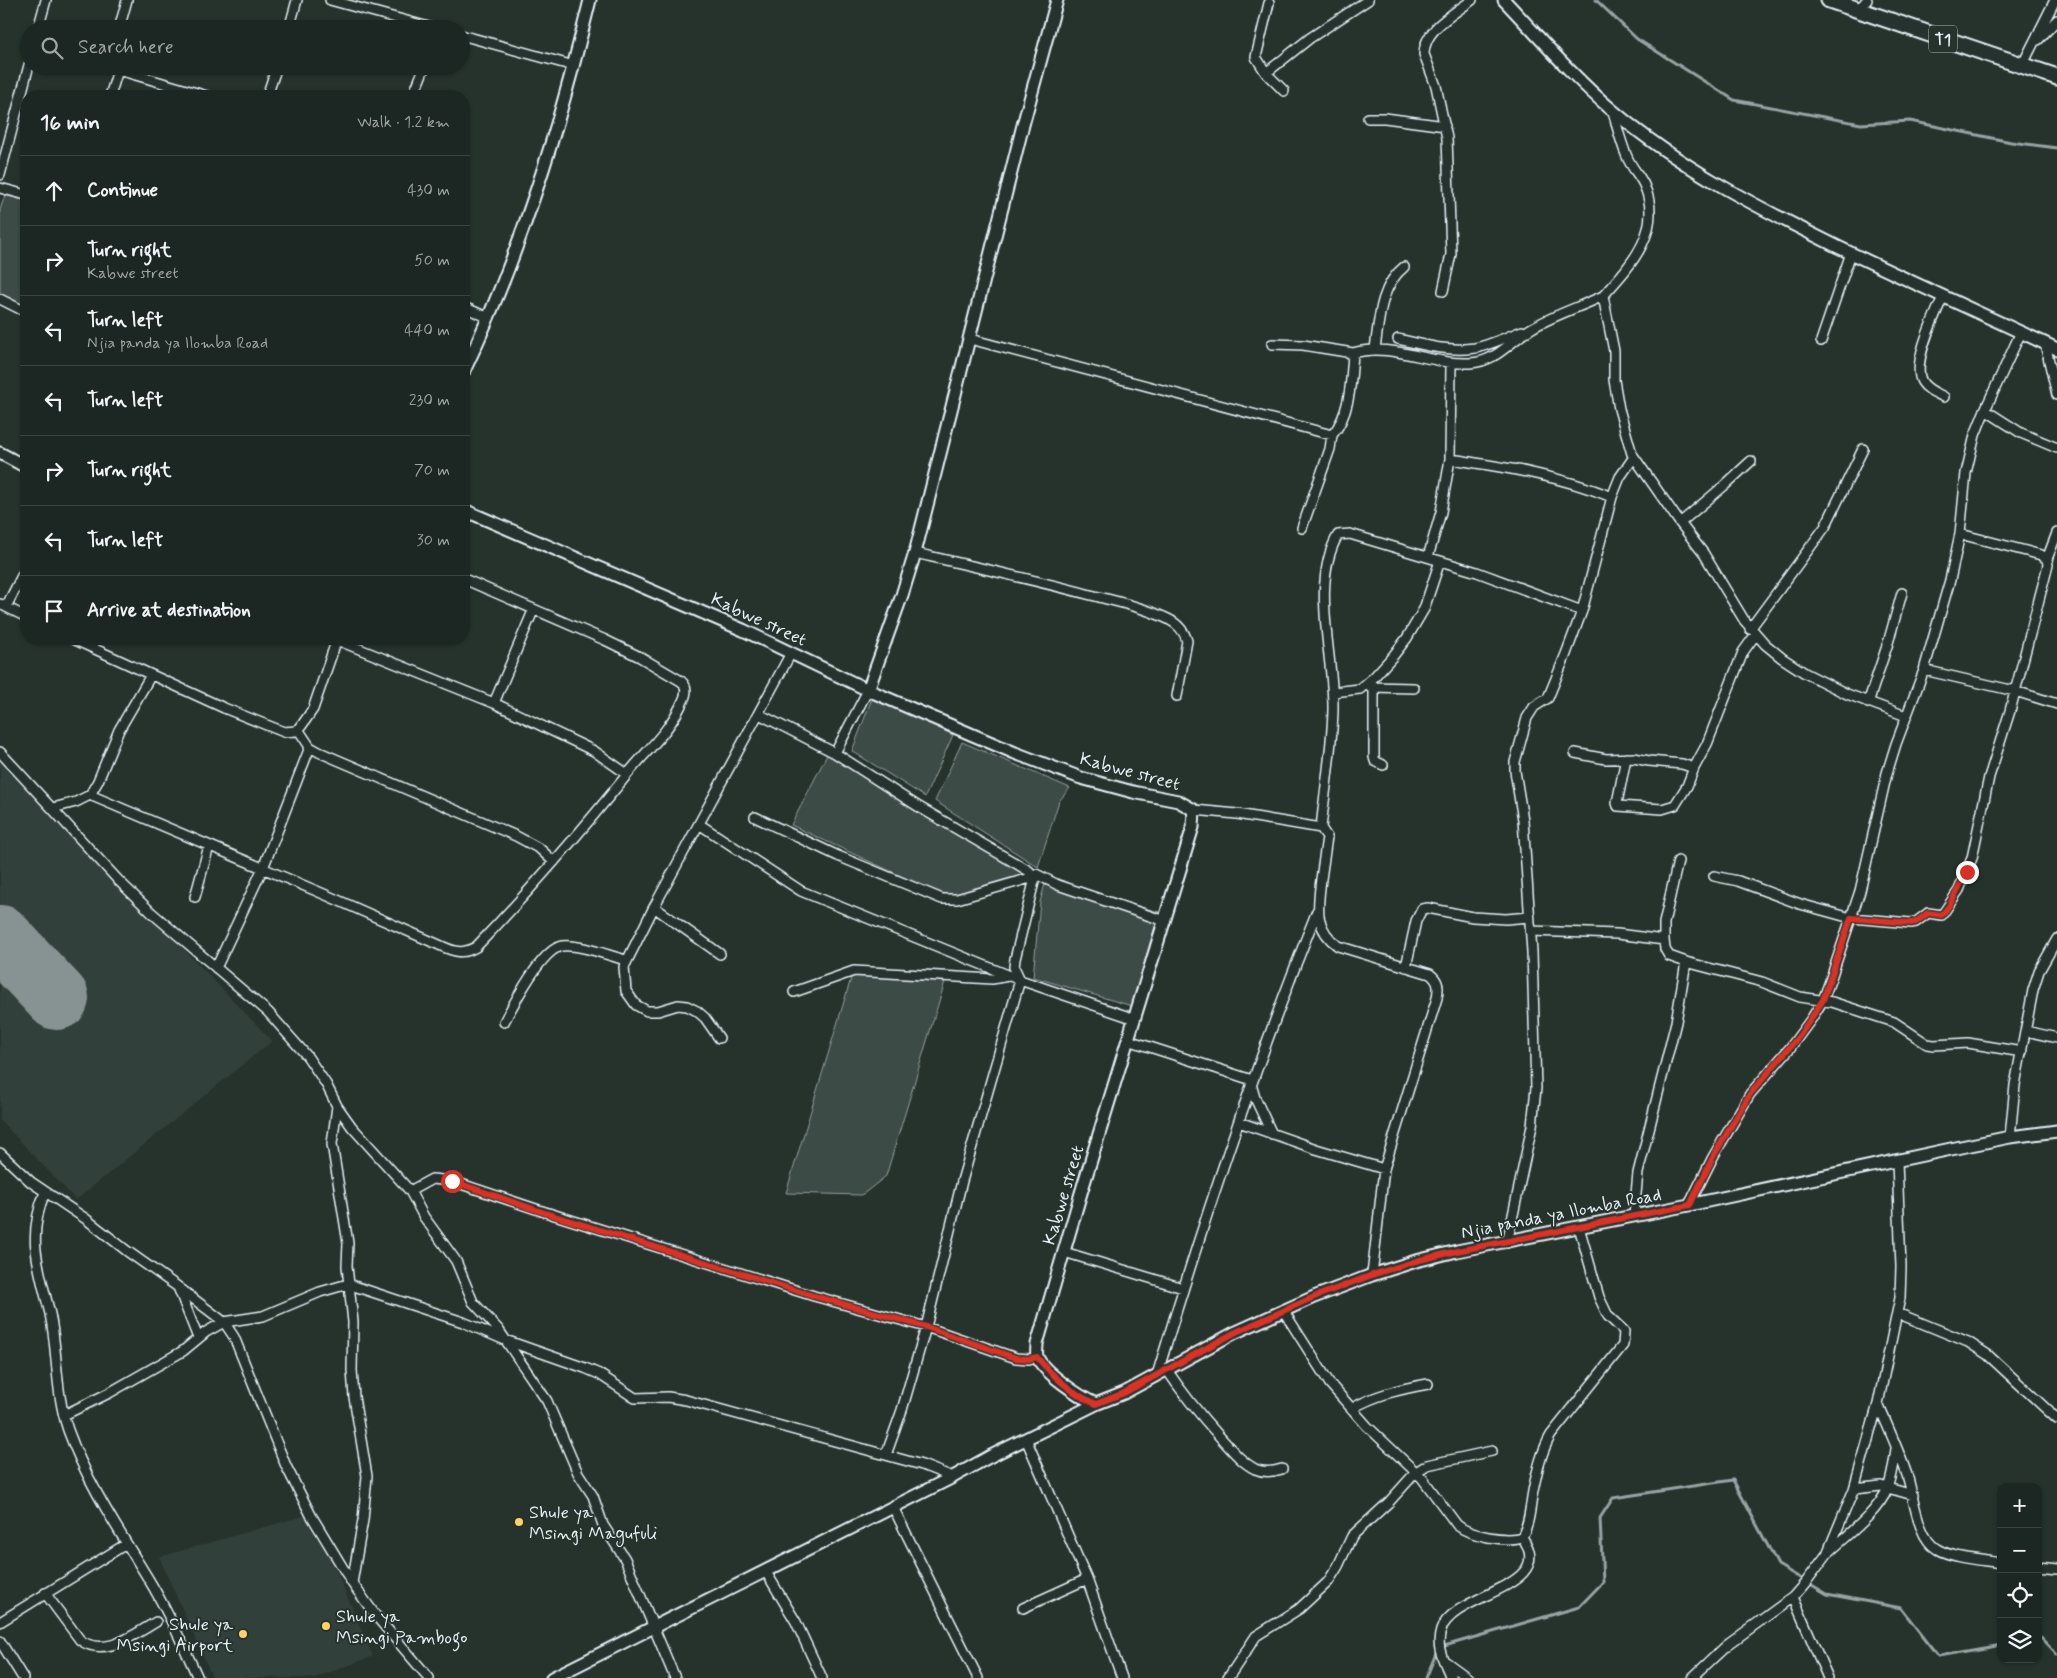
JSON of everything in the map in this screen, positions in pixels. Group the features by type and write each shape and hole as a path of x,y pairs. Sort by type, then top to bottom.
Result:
{"highway":[{"name":"T1","path":"1829,0 1862,5 2022,66 2057,77"}],"main road":[{"path":"470,358 489,318 531,208 574,66 590,0"},
{"path":"868,690 915,553 1021,134 1057,0"},
{"path":"1504,0 1574,75 1613,111 1666,150 1720,186 1851,253 2057,349"},
{"path":"0,453 20,464"},
{"name":"Kabwe street","path":"470,513 734,626 868,690 1049,766 1133,792 1178,801 1194,810 1193,827 1064,1252 1037,1344 1037,1357"},
{"name":"Njia panda ya Ilomba Road","path":"552,1678 766,1572 989,1457 1096,1404 1124,1393 1234,1333 1283,1310 1372,1275 1449,1253 1690,1205 2010,1137 2057,1131"},
{"path":"1037,1357 1052,1374 1086,1400 1096,1404"}],"street":[{"path":"40,20 46,0"},
{"path":"121,20 127,0"},
{"path":"291,20 297,0"},
{"path":"330,0 403,20"},
{"path":"1266,73 1310,38 1368,0"},
{"path":"1443,291 1451,254 1447,138 1436,86 1424,54 1424,48 1427,37 1435,29 1472,0"},
{"path":"2022,66 2055,0"},
{"path":"1269,3 1256,57 1266,73 1284,91"},
{"path":"2033,44 2057,20"},
{"path":"470,38 574,66"},
{"path":"22,90 26,75"},
{"path":"112,90 116,75"},
{"path":"135,75 186,90"},
{"path":"269,90 274,75"},
{"path":"415,90 421,75"},
{"path":"0,175 20,99"},
{"path":"1398,340 1440,348 1475,348 1532,328 1603,296 1641,246 1649,230 1651,219 1646,189 1626,155 1613,111"},
{"path":"1368,118 1386,118 1445,126"},
{"path":"0,188 20,193"},
{"path":"1820,341 1851,253"},
{"path":"1375,349 1388,285 1395,274 1404,268"},
{"path":"1603,296 1614,351 1614,380 1619,409 1624,432 1634,457 1704,554 1753,632 1782,658 1805,673 1868,703 1906,716"},
{"path":"1943,297 1924,347 1919,372 1921,380 1926,387 1944,397"},
{"path":"0,299 20,309"},
{"path":"470,310 489,318"},
{"path":"1272,344 1303,345 1353,353 1375,349 1402,352 1451,363 1473,363 1486,360 1501,353 1532,328"},
{"path":"1690,1205 1713,1157 1750,1094 1800,1035 1823,1000 1851,918 1868,857 1881,794 1906,716 1924,670 1950,580 1960,534 1966,473 1975,435 2021,332"},
{"path":"970,338 1332,435"},
{"path":"2045,344 2057,395"},
{"path":"1302,528 1330,449 1332,435 1340,423 1345,408 1351,378 1353,353"},
{"path":"1428,557 1441,512 1450,459 1451,363"},
{"path":"1985,410 2021,433 2057,448"},
{"path":"1626,758 1616,803 1620,807 1662,809 1675,805 1687,786 1707,744 1753,632 1825,527 1862,448"},
{"path":"1507,1242 1535,1105 1534,994 1523,820 1515,762 1527,718 1534,707 1548,698 1566,654 1582,611 1612,497 1620,478 1634,457"},
{"path":"1450,459 1522,470 1588,488 1612,497"},
{"path":"1680,523 1725,486 1751,461"},
{"path":"1714,876 1738,881 1800,904 1851,918 1911,923 1916,922 1928,913 1942,915 1949,906 1972,858 1988,777 2015,691 2047,572 2047,559 2057,533"},
{"path":"1282,1469 1263,1472 1237,1457 1162,1372 1183,1288 1212,1197 1251,1082 1317,910 1327,837 1321,828 1332,731 1332,692 1324,600 1330,557 1338,535 1350,534 1477,572 1582,611"},
{"path":"1960,534 2032,552 2042,555 2047,559"},
{"path":"915,553 1071,590 1128,605 1168,619 1179,626 1185,634 1187,641 1177,696"},
{"path":"1360,688 1382,668 1407,638 1424,609 1440,561"},
{"path":"20,578 3,606 20,614"},
{"path":"90,795 458,952 467,952 476,947 554,862 627,774 667,730 684,700 685,684 640,657 470,582"},
{"path":"1868,703 1902,593"},
{"path":"494,703 533,611"},
{"path":"86,645 259,723 284,732 298,730 313,709 335,645"},
{"path":"349,645 494,703 594,751 627,774"},
{"path":"719,1038 705,1018 687,1006 678,1005 658,1011 647,1011 636,1004 626,990 624,973 626,960 791,653"},
{"path":"1924,670 2015,691 2057,704"},
{"path":"53,808 76,802 90,795 98,781 119,730 151,675"},
{"path":"1332,692 1374,686 1414,688"},
{"path":"1374,686 1374,757 1375,761 1383,765"},
{"path":"835,754 868,690"},
{"path":"759,714 835,754 920,807 1023,866 1035,876 1165,921"},
{"path":"298,730 310,747 516,836 540,849 554,862"},
{"path":"216,968 263,868 310,747"},
{"path":"0,752 118,880 170,930 268,1012 300,1046 326,1084 337,1106 371,1150 410,1191 424,1217 456,1261 472,1302 492,1321 547,1401 578,1474 592,1496 603,1525 624,1559 675,1678"},
{"path":"1575,753 1606,759 1626,758 1682,764 1694,768"},
{"path":"1194,810 1237,814 1321,828"},
{"path":"755,817 838,856 942,899 957,899 1035,876"},
{"path":"699,824 802,891 1008,976 1135,1019"},
{"path":"195,897 209,846"},
{"path":"1678,861 1665,914 1664,940 1665,949 1669,956 1754,980 1808,999 1823,1000 1894,1022 1927,1044 1968,1043 2022,1052"},
{"path":"886,1455 902,1410 926,1327 962,1181 1020,980 1014,967 1015,959 1035,876"},
{"path":"654,907 720,954"},
{"path":"1406,967 1416,921 1422,909 1428,908 1484,918 1529,917"},
{"path":"1317,910 1320,923 1326,935 1338,946 1430,974 1436,980 1438,988 1384,1169 1372,1275"},
{"path":"1530,931 1617,934 1664,940"},
{"path":"2010,1137 2015,1085 2033,990 2039,971 2057,939"},
{"path":"504,1022 526,983 548,955 556,948 562,946 578,948 626,960"},
{"path":"1634,1215 1638,1173 1676,1022 1686,962"},
{"path":"794,992 854,971 992,979 1002,979 1008,976"},
{"path":"2026,1031 2057,1038"},
{"path":"1128,1040 1251,1082"},
{"path":"1251,1082 1260,1109 1272,1134"},
{"path":"337,1106 332,1144 348,1243 348,1284 352,1308 354,1397 367,1476 365,1504 352,1583"},
{"path":"1239,1122 1384,1169"},
{"path":"1,1157 45,1192 86,1219 127,1252 224,1322 234,1337 286,1466 311,1515 352,1583 376,1616 429,1678"},
{"path":"1827,1554 1854,1489 1878,1404 1900,1298 1901,1267 1897,1161"},
{"path":"410,1191 432,1178 452,1181 542,1212 814,1296 926,1327 1016,1358 1029,1359 1037,1357"},
{"path":"45,1192 35,1222 34,1244 52,1331 64,1415 71,1437 88,1473 126,1544 164,1606 198,1678"},
{"path":"1522,1537 1529,1519 1537,1474 1545,1446 1551,1435 1608,1365 1624,1342 1624,1331 1608,1316 1599,1297 1579,1227"},
{"path":"1064,1252 1183,1288"},
{"path":"64,1415 109,1393 183,1352 198,1338 224,1322 263,1316 320,1292 348,1284 463,1322 505,1340 600,1374 635,1398 668,1397 686,1400 939,1470 953,1477"},
{"path":"178,1287 198,1338"},
{"path":"1283,1310 1319,1368 1351,1409 1416,1472 1457,1525 1473,1533 1508,1539 1522,1537"},
{"path":"1897,1313 1968,1342 1988,1355 2057,1420"},
{"path":"1351,1409 1368,1399 1397,1390 1428,1384"},
{"path":"1878,1404 1913,1495 1922,1529 1929,1543 1937,1550 1997,1562"},
{"path":"1026,1439 1087,1579 1122,1678"},
{"path":"1692,1678 1726,1646 1793,1597 1827,1554 1864,1520 1879,1502 1888,1487 1896,1448"},
{"path":"1228,1678 1256,1636 1299,1609 1328,1582 1352,1536 1389,1502 1416,1472 1427,1465 1492,1451"},
{"path":"1854,1489 1874,1486 1888,1487 1913,1495"},
{"path":"893,1507 976,1674 968,1678"},
{"path":"1451,1678 1441,1657 1439,1648 1440,1630 1449,1616 1464,1605 1508,1585 1522,1575 1531,1555 1529,1547 1522,1537"},
{"path":"0,1622 126,1544"},
{"path":"2042,1567 2057,1569"},
{"path":"766,1572 796,1622 822,1678"},
{"path":"1023,1608 1087,1579"},
{"path":"45,1593 80,1640 95,1647 114,1644 156,1622"},
{"path":"1793,1597 1828,1678"},
{"path":"0,1641 23,1678"},
{"path":"1441,1657 1455,1670 1468,1678"}],"shaded area":[{"path":"5,195 20,199 20,305 0,295 0,210"},
{"path":"873,696 953,735 925,797 852,751"},
{"path":"962,742 1070,788 1059,801 1038,867 935,801"},
{"path":"828,753 1028,876 953,900 791,825"},
{"path":"0,758 272,1041 76,1200 0,1120"},
{"path":"1046,880 1159,912 1132,1006 1033,977 1040,902"},
{"path":"852,975 947,975 886,1176 862,1195 786,1193"},
{"path":"307,1515 325,1545 373,1656 315,1678 213,1678 159,1557"}],"waterway":[{"path":"1596,0 1637,39 1734,100 1861,124 1910,121 2011,142 2057,148"},
{"path":"1441,1647 1579,1607 1603,1582 1600,1518 1613,1498 1733,1480 1778,1565 1827,1594 1901,1608 1938,1656 1997,1646"},
{"path":"2042,1638 2057,1654"},
{"path":"1426,1678 1437,1651"}],"runway":[{"path":"0,937 57,998"}],"place":[{"name":"Shule ya Msingi Magufuli","path":"519,1522"},
{"name":"Shule ya Msingi Pambogo","path":"326,1626"},
{"name":"Shule ya Msingi Airport","path":"243,1634"}],"route":[{"path":"452,1181 542,1212 629,1237 814,1296 926,1327 1016,1358 1029,1359 1037,1357 1052,1374 1086,1400 1096,1404 1124,1393 1234,1333 1283,1310 1372,1275 1416,1261 1457,1251 1690,1205 1713,1157 1750,1094 1790,1048 1823,1000 1851,918 1906,924 1916,922 1928,913 1940,916 1959,890 1967,872"}]}
